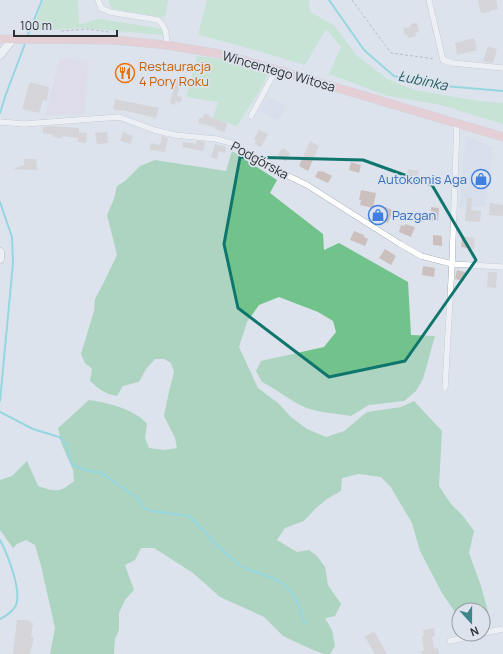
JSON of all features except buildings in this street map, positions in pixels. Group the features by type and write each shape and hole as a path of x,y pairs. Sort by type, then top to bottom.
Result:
{"main road":[{"name":"Wincentego Witosa","path":"0,39 113,40 167,45 226,55 503,137"}],"street":[{"path":"98,0 101,8 110,12 158,20 164,25 167,45"},
{"path":"429,0 443,60 453,63 503,68"},
{"path":"0,55 16,40"},
{"path":"251,116 276,70"},
{"name":"Podgórska","path":"0,122 24,124 119,117 154,130 175,135 216,139 231,143 276,170 307,185 421,256 452,264 503,267"},
{"path":"445,388 452,264 457,123"},
{"path":"0,252 0,260"},
{"path":"491,632 503,629"}],"path":[{"path":"352,0 390,53 443,60"}],"highlighted area":[{"path":"240,157 363,160 432,185 476,260 405,361 329,377 238,308 224,244"}],"shaded area":[{"path":"60,58 89,61 84,114 45,116"},
{"path":"268,97 286,106 278,120 260,111"},
{"path":"466,136 493,147 485,206 459,207"}],"green space":[{"path":"44,0 78,0 79,24 99,19 158,28 164,31 163,35 82,28 31,31"},
{"path":"109,0 168,0 166,15 161,17 113,9 109,4"},
{"path":"207,0 309,0 310,12 334,25 356,55 389,80 414,90 479,101 503,103 503,124 441,105 388,96 329,74 341,47 326,29 305,65 198,35"},
{"path":"197,56 228,60 268,74 260,90 237,126 213,118 218,102 186,97"},
{"path":"232,151 277,180 270,193 323,234 324,250 339,243 408,282 411,335 435,336 423,379 416,391 404,401 369,405 351,416 307,408 262,382 256,371 261,361 324,347 336,332 333,321 318,312 279,297 259,305 247,322 239,347 258,388 278,403 291,417 307,429 326,437 344,431 367,412 401,407 414,401 442,431 439,486 451,504 463,516 474,531 469,553 485,602 451,602 451,606 442,593 420,551 412,523 390,486 381,477 359,474 342,478 341,491 327,499 304,521 285,528 277,540 297,552 309,550 317,556 325,567 328,585 341,604 335,616 325,618 332,630 335,646 330,654 324,654 313,650 283,636 264,617 220,597 193,573 154,548 141,548 135,560 125,565 134,590 125,600 119,613 119,630 115,639 114,654 50,654 55,628 35,545 26,540 17,544 13,548 0,530 0,480 12,476 27,461 38,486 57,490 65,488 74,481 73,470 62,445 58,428 89,400 121,408 142,419 147,424 145,438 149,448 165,450 177,448 175,438 164,416 174,372 171,363 164,359 155,359 146,369 139,382 123,386 117,396 102,391 90,381 92,369 85,363 81,354 94,311 95,299 117,255 107,215 114,199 117,186 125,181 140,166 155,160 226,171"}],"waterway":[{"path":"27,37 42,0"},
{"name":"Łubinka","path":"329,0 364,50 394,76 433,85 503,91"},
{"path":"0,113 26,41"},
{"path":"0,202 12,237 13,263 0,401"},
{"path":"0,412 33,429 59,437 66,444 71,462 75,466 85,470 102,473 137,498 144,508 152,511 189,516 238,564 247,569 275,579 286,586 296,599 305,623"},
{"path":"0,540 13,572 17,590 16,605 13,610 0,619"}],"place":[{"name":"Restauracja 4 Pory Roku","path":"125,73"},
{"name":"Autokomis Aga","path":"481,179"},
{"name":"Pazgan","path":"378,215"}]}
